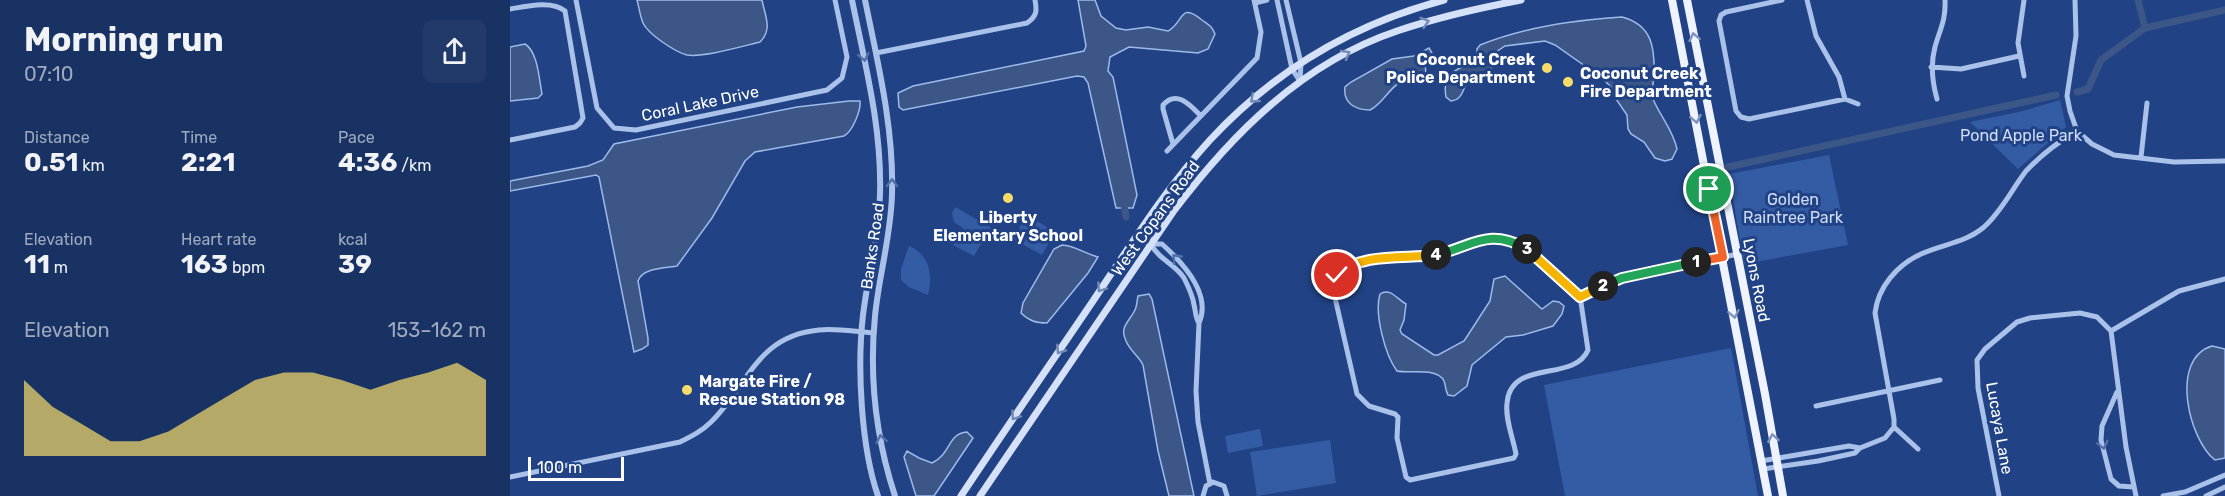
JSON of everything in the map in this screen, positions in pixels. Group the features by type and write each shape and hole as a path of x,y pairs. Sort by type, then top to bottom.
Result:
{"main road":[{"name":"West Copans Road","path":"961,496 1135,239 1210,140 1245,107 1292,69 1323,48 1370,24 1444,0"},
{"name":"West Copans Road","path":"980,496 1151,244 1196,181 1234,138 1300,81 1362,46 1395,31 1462,12 1521,0"},
{"name":"Lyons Road","path":"1672,0 1768,496"},
{"name":"Lyons Road","path":"1687,0 1738,254 1783,496"}],"street":[{"name":"Coral Lake Drive","path":"576,0 597,108 614,128 624,130 636,130 828,90 842,78 847,57 835,0"},
{"name":"Banks Road","path":"852,0 876,121 880,169 877,233 862,332 862,399 872,471 878,496"},
{"name":"Banks Road","path":"865,0 887,115 892,172 891,221 874,333 873,368 876,415 895,496"},
{"path":"876,53 1027,23 1035,18 1037,11 1035,0"},
{"path":"1167,151 1257,58 1261,32 1254,1 1267,0"},
{"path":"1277,0 1292,69 1300,81"},
{"path":"1286,0 1301,63 1300,81"},
{"path":"1782,0 1721,15 1719,21 1736,111 1741,117 1749,119 1845,99 1858,104"},
{"path":"1807,0 1816,36 1839,77 1845,99"},
{"path":"1937,99 1931,77 1931,67 1935,44 1946,18 1945,0"},
{"path":"2024,0 2018,43 2024,76"},
{"path":"2074,0 2076,36 2067,96 2077,131 2103,151 2114,156 2175,162 2225,161"},
{"path":"510,9 555,2 565,11 583,118 575,127 510,140"},
{"path":"1931,67 1961,69 2019,56"},
{"path":"1173,144 1163,109 1167,100 1182,99 1201,116"},
{"path":"2141,158 2147,103"},
{"path":"1777,462 1855,453 1860,448 1885,438 1894,427 1894,419 1875,313 1876,299 1883,286 1893,274 1921,254 1955,244 1983,228 2034,164 2059,142 2077,131"},
{"path":"1500,238 1508,239 1528,250 1580,297 1588,350 1585,357 1568,367 1524,377 1515,384 1510,392 1507,415 1515,458 1423,478 1410,480 1406,477 1397,438 1398,417 1369,406 1357,394 1335,296 1337,275 1350,265 1399,256 1434,255 1450,252 1473,242 1500,238"},
{"path":"1135,239 1151,244 1162,244 1179,260 1195,283 1203,316 1199,323 1197,412 1210,484"},
{"path":"1151,244 1155,252 1170,262 1183,276 1190,290 1195,317 1199,323"},
{"path":"1580,297 1622,278 1738,254"},
{"path":"2136,496 2126,447 2111,331 2179,291 2225,279"},
{"name":"Lucaya Lane","path":"1999,496 1978,388 1977,360 1985,349 2016,322 2030,318 2080,313 2097,317 2111,331"},
{"path":"510,477 680,442 698,433 712,421 758,360 777,344 797,334 820,330 874,333"},
{"path":"1816,406 1940,380"},
{"path":"2118,391 2100,435 2111,479 2119,486 2134,487"},
{"path":"1894,427 1918,449"},
{"path":"1762,465 1849,446 1860,448"},
{"path":"2163,496 2185,492 2225,475"},
{"path":"1203,496 1204,489 1210,484 1221,484 1227,489 1227,496"},
{"path":"2206,496 2225,487"}],"green space":[{"name":"Pond Apple Park","path":"2060,100 2066,127 2018,169 1970,122 2023,111"},
{"name":"Golden Raintree Park","path":"1829,155 1848,245 1744,264 1729,174"},
{"path":"955,207 1002,234 999,238 984,239 974,256 953,245 963,228 954,222 952,213"},
{"path":"1027,215 1055,232 1042,255 1013,239"},
{"path":"909,246 926,260 930,273 928,295 909,287 901,280 901,269"},
{"path":"1731,348 1758,496 1565,496 1544,385"},
{"path":"1260,429 1263,446 1228,453 1225,436"},
{"path":"1330,440 1336,483 1257,496 1250,452"}],"shaded area":[{"path":"637,0 762,0 767,22 766,32 760,42 712,53 687,55 662,42 650,32 642,20"},
{"path":"1078,0 1095,0 1101,16 1116,28 1126,30 1148,27 1168,31 1182,15 1189,13 1213,29 1215,34 1208,49 1198,53 1129,47 1110,57 1108,71 1113,77 1137,195 1133,208 1116,208 1088,83 1084,77 1077,76 903,110 899,107 898,93 913,86 1084,51 1086,46"},
{"path":"1622,17 1640,26 1650,39 1654,56 1652,96 1675,142 1677,149 1672,159 1665,161 1655,158 1644,142 1631,134 1628,129 1627,115 1616,99 1612,88 1602,78 1555,45 1545,41 1505,46 1496,52 1488,73 1467,81 1458,99 1451,101 1446,97 1445,88 1450,75 1477,57 1477,49 1480,45 1514,33 1550,25"},
{"path":"525,44 533,53 542,94 538,98 510,101 510,47"},
{"path":"1429,48 1432,53 1425,64 1426,74 1422,77 1399,83 1370,110 1359,109 1348,101 1345,87 1351,82 1392,59 1414,56"},
{"path":"860,101 860,105 856,120 844,136 755,152 745,161 712,218 677,266 654,269 640,277 638,281 648,345 634,352 599,177 596,175 510,191 510,181 588,166 603,160 614,144 797,107"},
{"path":"1062,245 1071,246 1098,257 1088,273 1047,323 1033,321 1021,313 1023,303 1054,249"},
{"path":"1505,276 1542,309 1553,301 1564,306 1562,314 1553,326 1523,335 1506,337 1472,365 1467,386 1454,396 1448,395 1444,381 1436,374 1397,371 1388,355 1382,334 1378,312 1380,294 1390,293 1406,304 1400,330 1402,334 1434,355 1438,355 1464,341 1490,301 1494,279"},
{"path":"1149,294 1152,299 1194,496 1169,496 1158,451 1143,365 1124,336 1124,328 1135,310 1138,296"},
{"path":"2212,346 2225,349 2225,458 2215,460 2206,450 2191,419 2187,383 2191,366 2199,354"},
{"path":"967,432 973,438 934,496 916,496 904,457 907,451 932,463 943,454 956,436"}],"waterway":[{"path":"2077,92 2088,89 2101,60 2145,28 2138,0"},
{"path":"2145,28 2225,10"},
{"path":"1728,167 2056,95"},
{"path":"1123,200 1126,217"}],"place":[{"name":"Coconut Creek Police Department","path":"1547,68"},
{"name":"Coconut Creek Fire Department","path":"1568,82"},
{"name":"Liberty Elementary School","path":"1008,198"},
{"name":"Margate Fire / Rescue Station 98","path":"687,390"}],"route":[{"path":"1337,275 1350,265 1399,256 1434,255 1450,252 1473,242 1500,238 1508,239 1528,250 1580,297 1622,278 1723,257 1709,189"}]}
